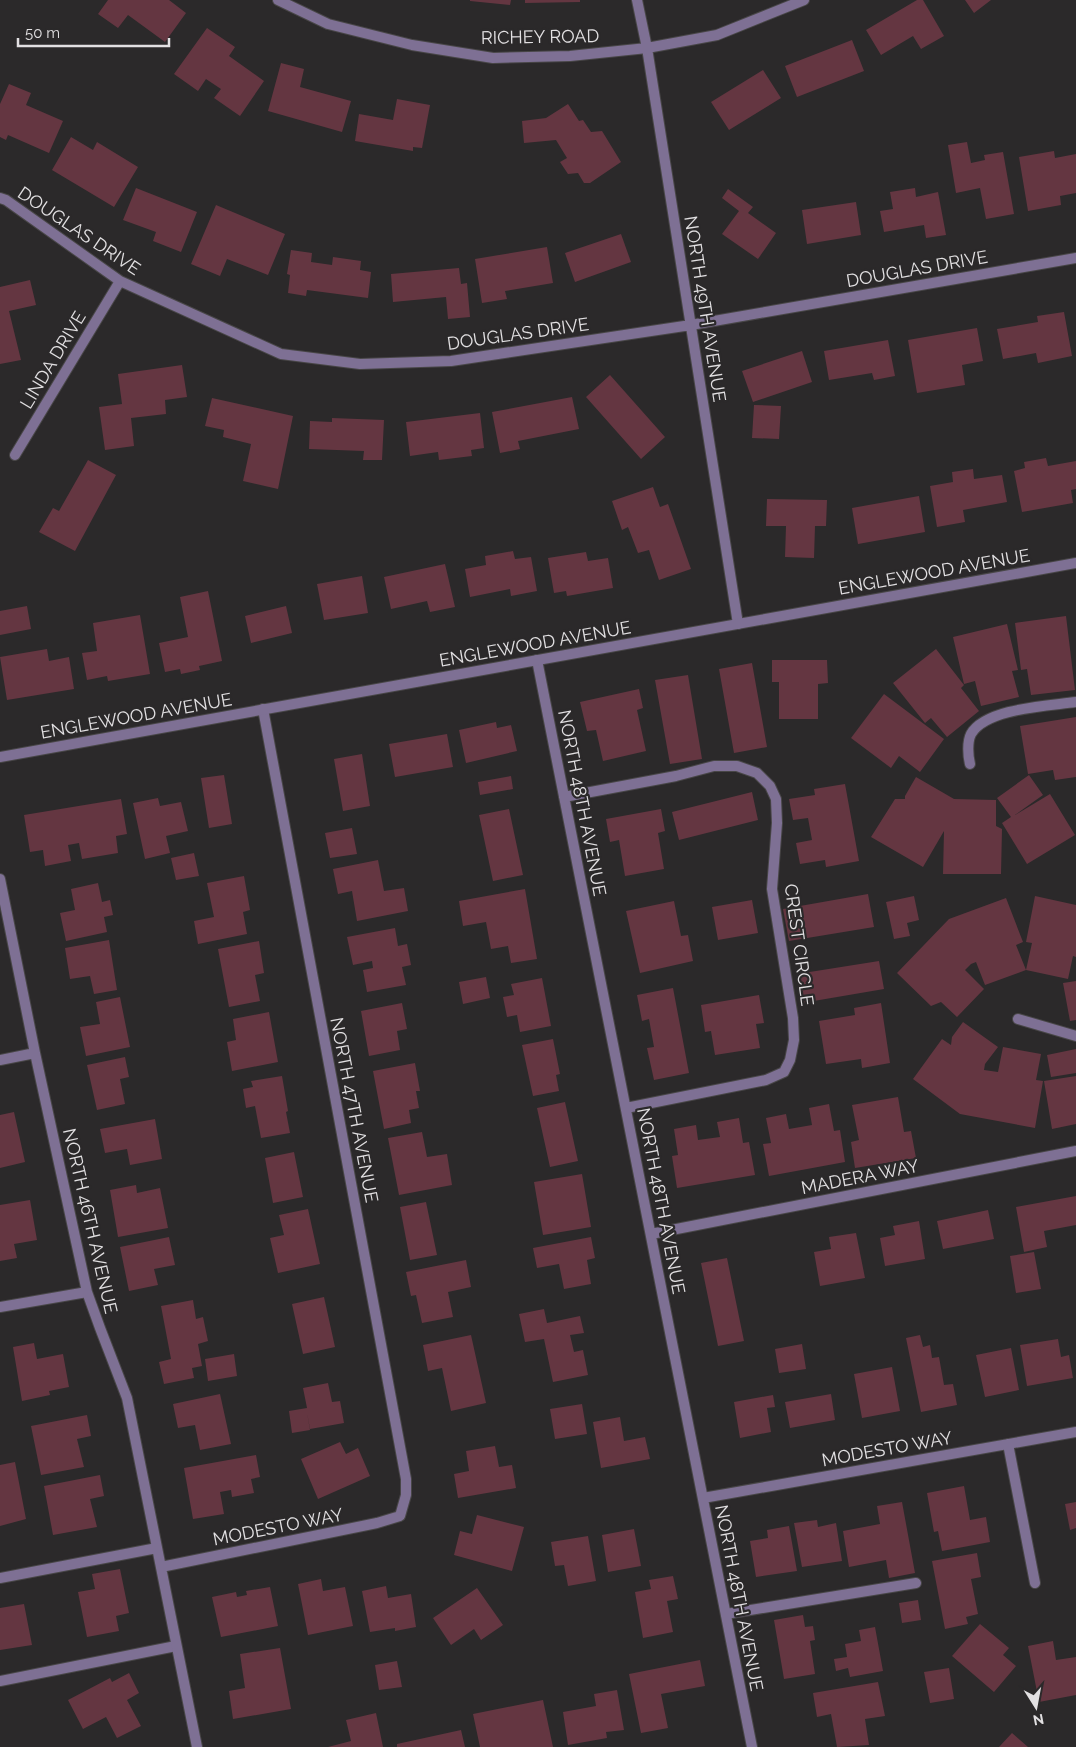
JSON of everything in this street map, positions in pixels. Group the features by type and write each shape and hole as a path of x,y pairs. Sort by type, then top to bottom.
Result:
{"street":[{"name":"RICHEY ROAD","path":"278,0 328,24 412,45 493,58 570,56 647,48 717,35 804,0"},
{"name":"NORTH 49TH AVENUE","path":"637,0 647,48 738,624"},
{"name":"DOUGLAS DRIVE","path":"0,198 6,200 120,281 281,354 360,364 451,361 691,325 1076,258"},
{"name":"LINDA DRIVE","path":"15,455 120,281"},
{"name":"ENGLEWOOD AVENUE","path":"0,757 1076,564"},
{"name":"NORTH 48TH AVENUE","path":"537,660 752,1747"},
{"path":"970,764 968,754 971,735 980,725 993,717 1013,711 1076,702"},
{"name":"NORTH 47TH AVENUE","path":"263,709 406,1479 406,1495 400,1516"},
{"name":"CREST CIRCLE","path":"564,797 676,776 714,766 737,766 757,773 770,786 776,799 777,823 772,889 793,1018 794,1040 790,1060 784,1072 766,1080 626,1108"},
{"name":"NORTH 46TH AVENUE","path":"0,878 35,1053 87,1292 127,1398 161,1567"},
{"path":"1018,1019 1076,1036"},
{"path":"0,1060 35,1053"},
{"name":"MADERA WAY","path":"651,1234 1076,1151"},
{"path":"0,1307 87,1292"},
{"name":"MODESTO WAY","path":"703,1498 1076,1432"},
{"path":"1008,1444 1035,1583"},
{"name":"MODESTO WAY","path":"161,1567 377,1524 400,1516"},
{"path":"0,1578 157,1548"},
{"path":"161,1567 197,1747"},
{"path":"726,1614 916,1583"},
{"path":"0,1681 176,1646"}],"building":[{"path":"108,0 169,0 186,13 165,42 128,15 118,28 98,14"},
{"path":"470,0 511,0 510,5"},
{"path":"525,0 580,0 580,2 525,3"},
{"path":"917,0 923,0 944,36 921,49 913,36 881,55 866,30"},
{"path":"965,0 991,0 974,13"},
{"path":"207,28 235,47 229,56 264,81 240,116 214,98 221,89 206,79 198,91 174,74"},
{"path":"852,40 864,71 797,97 785,66"},
{"path":"281,63 304,69 300,87 351,101 342,132 268,111"},
{"path":"763,70 781,98 729,130 711,102"},
{"path":"9,84 31,93 26,105 63,121 49,153 8,135 6,140 0,137 0,104"},
{"path":"397,99 430,105 422,148 413,147 413,151 355,141 359,114 393,120"},
{"path":"568,104 579,121 583,120 591,132 602,131 621,162 590,183 584,183 578,173 568,174 560,162 567,158 556,140 524,143 522,121 546,118"},
{"path":"71,137 93,150 97,142 138,167 114,207 52,170"},
{"path":"967,142 971,163 985,160 984,155 1003,152 1014,214 986,219 980,188 956,193 948,145"},
{"path":"1054,151 1055,158 1076,154 1076,193 1060,196 1061,205 1028,211 1019,157"},
{"path":"136,188 197,212 181,252 153,241 156,232 123,220"},
{"path":"915,188 916,197 938,192 946,235 926,238 924,225 884,232 880,211 893,209 890,192"},
{"path":"728,189 753,207 748,213 776,233 758,259 722,234 739,211 722,198"},
{"path":"856,202 861,235 807,244 802,210"},
{"path":"216,205 285,234 268,275 227,259 220,276 191,264"},
{"path":"621,234 631,262 575,282 565,253"},
{"path":"547,247 553,283 505,291 507,299 482,303 475,259"},
{"path":"291,250 312,253 311,262 332,265 333,257 361,261 360,270 371,272 368,298 307,290 306,296 288,293 290,275 287,274"},
{"path":"459,268 461,284 467,283 470,317 448,319 446,297 393,302 391,274"},
{"path":"30,280 36,305 9,311 21,360 0,364 0,287"},
{"path":"1064,312 1072,356 1038,363 1036,353 1003,359 997,329 1038,322 1037,316"},
{"path":"977,328 983,361 962,365 965,385 917,393 908,340"},
{"path":"888,340 895,376 874,380 872,373 829,380 824,351"},
{"path":"802,351 812,382 753,402 742,371"},
{"path":"182,365 187,397 165,400 166,414 131,418 134,446 105,450 99,407 122,404 118,374"},
{"path":"610,375 665,437 641,459 586,397"},
{"path":"572,397 579,429 518,441 520,449 500,453 492,412"},
{"path":"212,398 293,416 278,489 243,481 251,444 223,437 224,430 205,426"},
{"path":"754,405 781,406 779,439 752,438"},
{"path":"480,413 484,448 471,450 472,456 439,460 438,452 410,456 406,422"},
{"path":"332,418 384,420 382,460 363,460 364,451 309,449 310,421 332,422"},
{"path":"1046,458 1048,466 1076,461 1076,489 1071,490 1073,503 1022,512 1014,471 1025,468 1024,462"},
{"path":"88,460 116,475 75,551 39,532 53,508 59,511"},
{"path":"973,469 974,479 1002,475 1007,502 963,510 965,522 937,527 930,486 953,482 952,472"},
{"path":"653,487 660,507 668,504 691,569 659,580 649,550 638,553 628,527 622,530 612,501"},
{"path":"919,496 925,532 858,544 852,508"},
{"path":"767,499 827,500 826,526 815,526 814,558 785,557 786,526 766,526"},
{"path":"513,551 515,559 531,557 537,591 511,596 510,589 470,597 465,569 486,565 485,556"},
{"path":"586,552 588,561 608,558 613,588 567,596 566,591 554,593 548,558"},
{"path":"445,564 455,607 430,612 427,601 391,609 384,577"},
{"path":"362,576 368,613 324,620 317,584"},
{"path":"208,591 222,661 199,666 200,670 181,674 180,669 165,672 159,643 188,637 180,597"},
{"path":"27,606 31,629 0,635 0,611"},
{"path":"286,606 292,633 251,643 245,616"},
{"path":"140,615 150,674 108,681 107,676 87,680 82,653 97,651 93,623"},
{"path":"1066,616 1075,690 1031,695 1027,669 1021,670 1015,623"},
{"path":"1007,624 1018,670 1012,671 1019,697 981,706 975,681 964,684 953,637"},
{"path":"47,649 49,661 69,657 74,689 7,700 0,657"},
{"path":"936,649 964,685 961,688 979,711 947,737 931,718 925,723 893,683"},
{"path":"772,660 827,660 828,683 818,684 818,719 779,719 779,682 772,682"},
{"path":"752,663 767,747 734,753 719,669"},
{"path":"688,675 702,759 670,764 655,680"},
{"path":"639,689 643,708 637,710 646,751 603,761 596,730 587,731 580,702"},
{"path":"884,694 944,739 920,772 899,756 891,768 851,738"},
{"path":"1076,717 1076,777 1055,780 1053,770 1028,774 1020,726"},
{"path":"496,722 497,728 511,725 517,751 466,763 459,730"},
{"path":"447,734 453,767 395,777 389,744"},
{"path":"362,754 370,806 343,811 334,759"},
{"path":"224,775 232,824 209,828 201,778"},
{"path":"1029,775 1043,795 1015,815 1050,794 1075,835 1027,864 1002,823 1011,817 997,798"},
{"path":"511,776 513,789 480,795 478,782"},
{"path":"916,777 954,799 996,800 996,826 1002,829 1001,874 943,874 944,831 923,867 871,837 895,799 905,799"},
{"path":"845,784 859,861 826,867 825,860 800,864 796,843 812,840 808,818 793,820 789,799 815,795 814,789"},
{"path":"752,792 758,820 679,840 672,812"},
{"path":"158,798 160,806 181,802 188,831 166,836 170,853 145,859 133,803"},
{"path":"121,799 127,834 116,836 118,853 82,859 79,843 68,845 71,861 45,866 43,850 30,852 24,815"},
{"path":"509,809 523,875 493,881 479,815"},
{"path":"661,809 665,831 658,833 664,869 625,876 619,840 610,842 606,819"},
{"path":"352,828 357,854 330,858 325,833"},
{"path":"194,853 199,876 176,880 171,858"},
{"path":"378,860 384,891 404,888 408,911 357,921 352,891 338,894 333,869"},
{"path":"244,876 250,910 243,912 247,934 198,944 194,921 214,917 207,883"},
{"path":"98,883 102,902 110,900 113,915 104,917 107,932 66,941 60,913 75,910 71,889"},
{"path":"525,889 537,959 511,963 508,946 491,949 486,922 463,926 459,901"},
{"path":"868,894 874,927 789,941 783,909"},
{"path":"914,896 919,920 907,923 910,936 894,939 886,902"},
{"path":"1035,896 1076,905 1076,957 1073,956 1068,979 1026,970 1032,943 1026,942"},
{"path":"1006,898 1023,942 1016,945 1026,970 985,985 976,962 971,964 965,970 984,989 957,1017 941,1002 931,1006 897,973 949,919"},
{"path":"752,900 758,933 718,940 712,907"},
{"path":"674,901 681,936 688,935 693,961 640,973 626,911"},
{"path":"395,928 398,946 407,944 411,965 402,967 406,985 367,992 363,970 373,968 372,961 353,965 347,937"},
{"path":"109,940 117,990 94,994 90,976 70,979 65,948"},
{"path":"259,941 264,973 255,975 260,1001 229,1007 218,949"},
{"path":"879,961 884,989 802,1003 797,974"},
{"path":"486,977 490,998 463,1004 459,982"},
{"path":"542,978 551,1026 520,1032 517,1015 507,1017 503,997 514,995 511,984"},
{"path":"1076,981 1076,1020 1070,1021 1063,983"},
{"path":"673,988 689,1073 654,1080 647,1048 654,1047 649,1019 642,1021 637,995"},
{"path":"759,995 764,1023 756,1024 760,1048 715,1055 711,1031 705,1032 701,1005"},
{"path":"120,997 130,1047 86,1056 80,1027 100,1024 96,1002"},
{"path":"402,1003 407,1029 397,1031 400,1050 369,1056 361,1011"},
{"path":"881,1003 890,1063 862,1068 861,1059 826,1064 819,1021 855,1015 854,1008"},
{"path":"269,1012 278,1062 232,1071 227,1042 236,1040 233,1019"},
{"path":"963,1022 998,1047 985,1064 984,1070 998,1072 1003,1047 1041,1054 1036,1080 1043,1081 1035,1128 960,1114 913,1079 942,1039 951,1045 952,1037"},
{"path":"553,1039 560,1074 556,1075 559,1091 533,1096 522,1045"},
{"path":"1076,1049 1076,1073 1051,1077 1047,1055"},
{"path":"125,1057 129,1077 120,1079 125,1104 97,1110 87,1065"},
{"path":"415,1063 420,1091 416,1091 419,1108 409,1110 411,1123 384,1129 373,1071"},
{"path":"282,1076 290,1133 261,1138 255,1106 246,1108 243,1089 253,1087 251,1081"},
{"path":"1076,1076 1076,1124 1052,1129 1044,1081"},
{"path":"898,1097 904,1132 911,1131 916,1158 855,1168 851,1142 859,1140 852,1105"},
{"path":"565,1102 578,1161 550,1167 537,1108"},
{"path":"829,1104 834,1131 840,1130 845,1162 769,1176 763,1144 771,1143 766,1118 786,1114 789,1129 812,1125 809,1108"},
{"path":"14,1112 25,1162 0,1168 0,1115"},
{"path":"739,1118 743,1143 749,1142 755,1175 677,1188 672,1156 678,1155 674,1129 696,1125 698,1140 720,1137 717,1122"},
{"path":"155,1119 162,1159 130,1165 127,1149 105,1153 100,1129"},
{"path":"422,1132 427,1157 447,1154 452,1185 399,1195 388,1138"},
{"path":"294,1152 303,1197 273,1203 265,1158"},
{"path":"582,1174 591,1227 543,1235 534,1182"},
{"path":"136,1185 137,1193 160,1188 168,1228 118,1237 110,1190"},
{"path":"1076,1196 1076,1225 1044,1231 1047,1247 1024,1252 1016,1207"},
{"path":"30,1200 37,1240 14,1244 17,1258 0,1261 0,1205"},
{"path":"426,1202 437,1255 410,1260 400,1207"},
{"path":"308,1209 320,1264 278,1273 270,1238 284,1235 279,1215"},
{"path":"988,1210 994,1239 943,1249 937,1221"},
{"path":"919,1221 925,1259 885,1266 880,1238 895,1235 893,1226"},
{"path":"856,1233 865,1278 820,1286 814,1252 831,1249 829,1237"},
{"path":"169,1237 175,1265 154,1269 158,1285 129,1291 120,1247"},
{"path":"591,1237 595,1258 587,1260 591,1284 564,1289 559,1264 537,1268 533,1248"},
{"path":"1034,1252 1041,1289 1016,1293 1010,1256"},
{"path":"727,1258 744,1341 718,1346 701,1263"},
{"path":"466,1260 471,1287 448,1292 453,1317 422,1323 416,1295 411,1296 406,1272"},
{"path":"324,1297 335,1347 303,1354 292,1304"},
{"path":"193,1300 196,1319 203,1317 208,1341 198,1344 202,1366 192,1368 194,1378 164,1384 159,1362 171,1359 161,1306"},
{"path":"544,1309 547,1323 580,1316 584,1333 570,1335 574,1352 583,1350 588,1375 553,1382 544,1339 525,1342 519,1314"},
{"path":"471,1335 486,1403 451,1411 442,1368 428,1371 423,1345"},
{"path":"920,1335 923,1347 930,1345 932,1358 939,1357 944,1385 953,1384 957,1405 921,1412 906,1338"},
{"path":"1058,1339 1061,1357 1069,1355 1073,1378 1027,1386 1020,1345"},
{"path":"34,1343 37,1359 63,1354 69,1387 49,1391 50,1395 22,1401 13,1347"},
{"path":"802,1344 806,1369 779,1373 775,1349"},
{"path":"1011,1348 1019,1390 985,1397 976,1355"},
{"path":"234,1354 237,1376 208,1381 205,1359"},
{"path":"892,1367 900,1411 862,1418 854,1374"},
{"path":"328,1383 332,1402 340,1401 344,1423 310,1429 307,1413 310,1430 292,1433 289,1411 307,1408 303,1388"},
{"path":"220,1394 231,1444 200,1450 195,1425 178,1428 173,1404"},
{"path":"831,1394 835,1420 790,1428 785,1402"},
{"path":"773,1395 775,1407 767,1408 771,1432 740,1438 734,1402"},
{"path":"582,1404 587,1434 555,1439 550,1409"},
{"path":"87,1415 91,1436 77,1439 84,1467 41,1475 31,1426"},
{"path":"620,1417 624,1441 645,1437 650,1459 601,1468 593,1422"},
{"path":"340,1442 346,1454 358,1448 370,1476 318,1499 301,1459"},
{"path":"495,1446 499,1467 512,1465 516,1488 458,1498 454,1474 469,1471 466,1451"},
{"path":"256,1455 260,1477 251,1479 254,1493 232,1497 231,1490 220,1492 224,1514 193,1519 184,1468"},
{"path":"15,1462 26,1519 0,1526 0,1465"},
{"path":"100,1475 104,1496 90,1499 97,1527 53,1535 44,1486"},
{"path":"964,1486 970,1520 986,1517 990,1542 942,1551 938,1531 934,1532 927,1493"},
{"path":"902,1502 915,1573 889,1578 886,1560 849,1567 843,1531 880,1524 877,1506"},
{"path":"1076,1502 1076,1528 1070,1530 1065,1504"},
{"path":"477,1515 524,1527 512,1571 454,1555 460,1531 472,1534"},
{"path":"817,1520 818,1527 836,1523 842,1561 802,1567 794,1523"},
{"path":"789,1526 797,1571 756,1577 750,1541 768,1538 767,1530"},
{"path":"634,1529 641,1566 608,1572 602,1535"},
{"path":"588,1536 596,1581 568,1586 564,1565 555,1566 551,1542"},
{"path":"977,1553 981,1577 971,1579 978,1614 966,1617 968,1624 945,1629 932,1561"},
{"path":"120,1569 129,1613 116,1616 119,1631 87,1637 78,1592 95,1589 92,1574"},
{"path":"673,1576 678,1599 667,1601 673,1632 643,1638 635,1592 651,1589 649,1580"},
{"path":"321,1579 323,1591 345,1587 353,1626 308,1635 298,1584"},
{"path":"386,1586 388,1598 411,1594 416,1627 395,1631 395,1628 370,1632 362,1591"},
{"path":"270,1587 278,1626 221,1637 212,1597 236,1592 237,1597 247,1595 246,1591"},
{"path":"477,1588 503,1625 481,1640 474,1629 451,1645 433,1618"},
{"path":"918,1600 921,1620 902,1623 899,1603"},
{"path":"24,1604 32,1645 0,1650 0,1608"},
{"path":"803,1615 805,1627 813,1626 815,1640 810,1641 815,1674 784,1679 774,1620"},
{"path":"980,1624 1009,1648 1003,1655 1016,1666 994,1692 952,1656"},
{"path":"875,1627 883,1671 850,1677 848,1668 836,1671 834,1659 847,1657 845,1644 861,1641 859,1630"},
{"path":"1053,1641 1056,1660 1076,1657 1076,1695 1039,1702 1028,1646"},
{"path":"280,1648 291,1709 233,1719 229,1691 245,1688 240,1654"},
{"path":"700,1660 705,1686 661,1694 668,1728 641,1733 629,1674"},
{"path":"397,1661 402,1687 379,1690 375,1665"},
{"path":"949,1668 954,1699 930,1703 924,1672"},
{"path":"129,1673 139,1693 127,1700 141,1726 117,1738 106,1717 83,1729 68,1700 110,1678 112,1682"},
{"path":"878,1682 885,1716 865,1719 869,1745 837,1747 831,1714 817,1717 813,1693"},
{"path":"617,1690 624,1730 606,1732 607,1738 568,1745 563,1712 596,1706 594,1694"},
{"path":"543,1700 553,1747 480,1747 473,1714"},
{"path":"376,1713 383,1747 328,1747 351,1741 346,1720"},
{"path":"461,1730 465,1747 397,1747 397,1744"},
{"path":"1012,1733 1028,1747 999,1747"}]}
